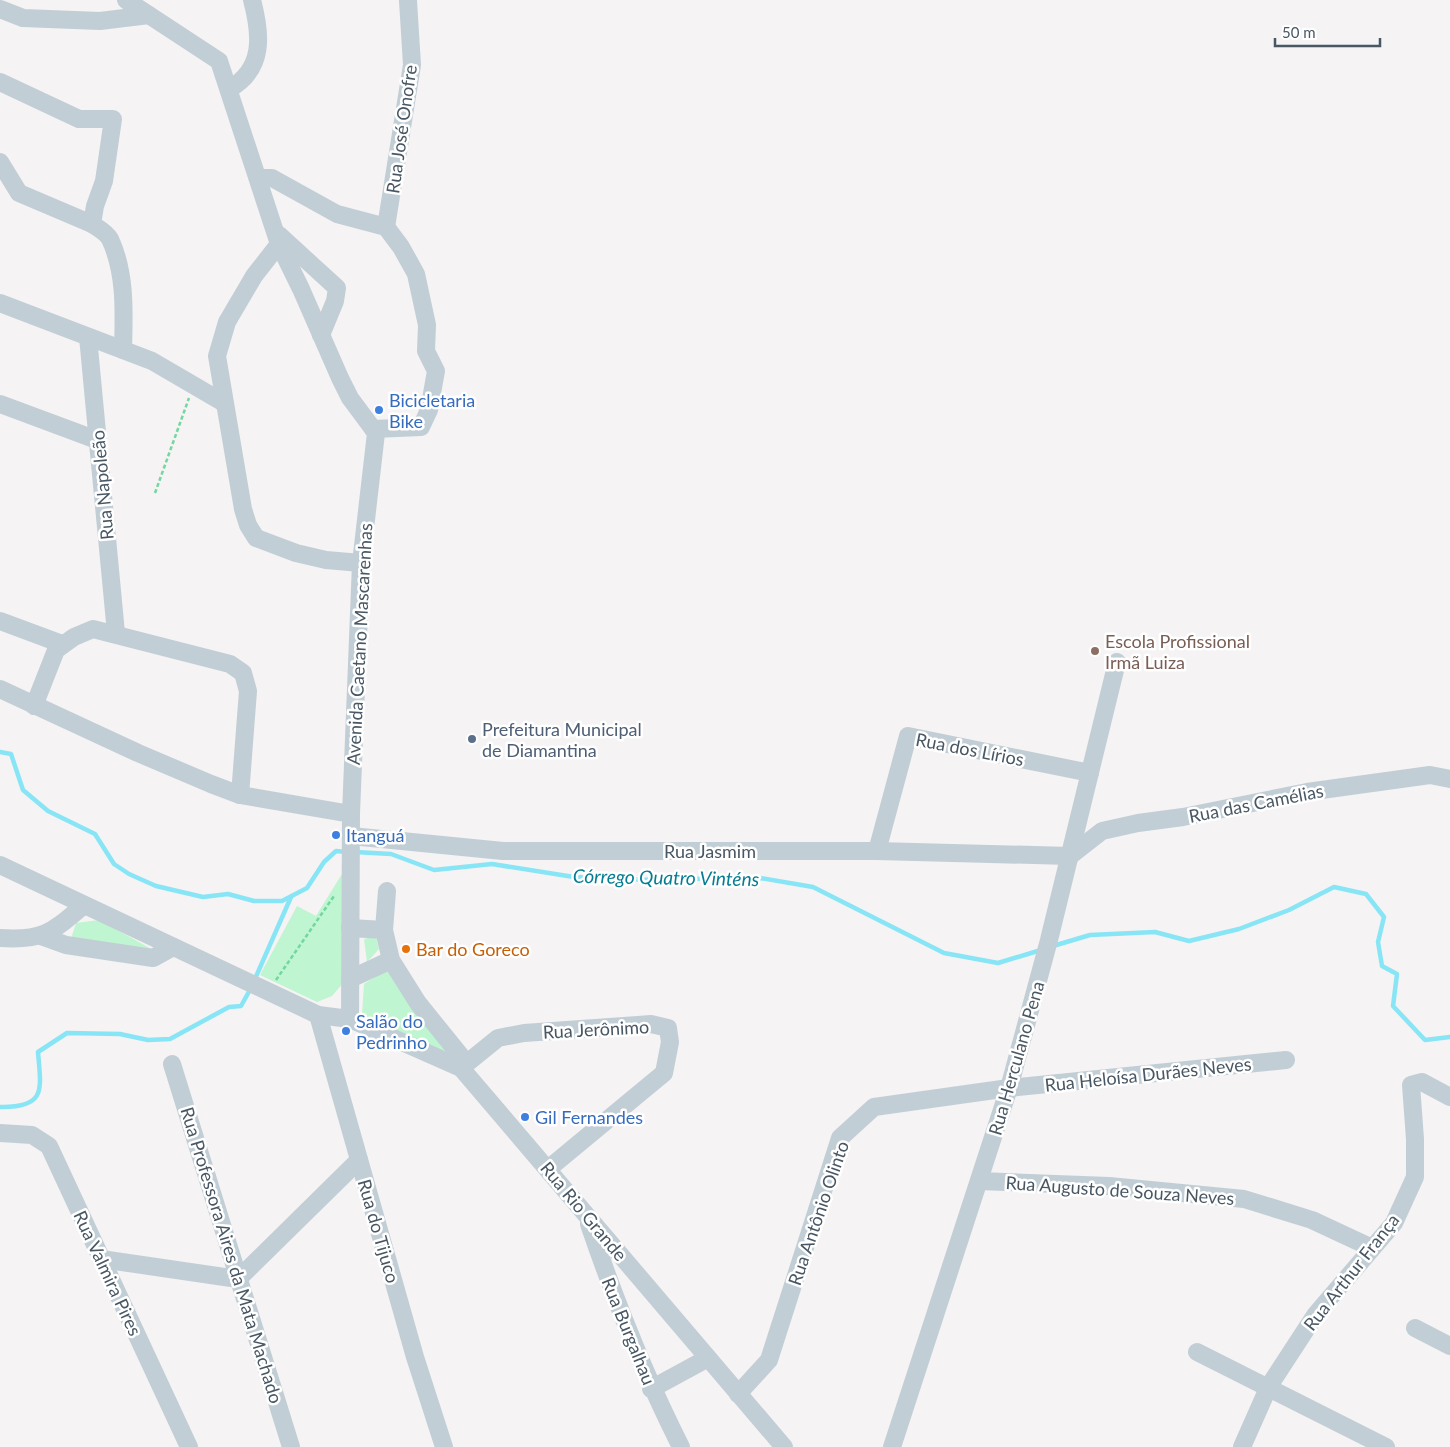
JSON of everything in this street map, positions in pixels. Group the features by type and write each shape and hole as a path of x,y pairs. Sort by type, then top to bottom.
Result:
{"street":[{"path":"126,0 219,61 242,133 278,238 302,289 320,335 347,391 373,429 421,427 429,410 436,371 426,351 427,325 416,274 401,247 386,227 337,214 272,178 258,178"},
{"path":"229,89 237,85 251,70 258,53 252,0"},
{"name":"Rua José Onofre","path":"386,227 412,65 408,1"},
{"path":"1,13 23,18 100,21 149,15"},
{"path":"0,82 79,119 113,119 104,181 95,206 92,224"},
{"path":"0,162 20,193 92,224 109,237 121,275 124,311 123,350"},
{"path":"278,238 338,288 335,301 320,335"},
{"path":"278,238 227,322 217,356 243,509 256,538 318,559 361,563"},
{"path":"0,303 152,361 224,403"},
{"name":"Rua Napoleão","path":"88,337 116,634"},
{"path":"0,404 98,440"},
{"name":"Avenida Caetano Mascarenhas","path":"350,1019 350,814 361,563 376,433 373,429"},
{"path":"0,621 62,644"},
{"path":"34,706 56,650 62,644 93,629 230,664 243,673 248,691 240,795"},
{"name":"Rua Herculano Pena","path":"892,1447 1009,1088 1049,940 1117,662"},
{"path":"0,689 146,756 240,795 350,814"},
{"name":"Rua dos Lírios","path":"877,852 908,736 1090,773"},
{"name":"Rua das Camélias","path":"1070,856 1102,831 1138,823 1183,817 1307,792 1430,775 1450,779"},
{"name":"Rua Jasmim","path":"351,840 503,851 877,852 1070,856"},
{"name":"Rua Rio Grande","path":"0,865 318,1015 350,1019 461,1068 784,1447"},
{"path":"387,891 384,930 391,960 418,1003 460,1055 461,1068"},
{"path":"0,938 23,939 41,936 54,931 84,905"},
{"path":"350,928 384,930"},
{"path":"41,936 66,945 154,958 173,947"},
{"path":"350,979 391,960"},
{"name":"Rua do Tijuco","path":"318,1015 415,1357 444,1447"},
{"name":"Rua Jerônimo","path":"461,1068 498,1038 524,1033 651,1024 668,1028 670,1042 664,1073 548,1169"},
{"name":"Rua Heloísa Durães Neves","path":"1009,1088 1286,1060"},
{"name":"Rua Professora Aires da Mata Machado","path":"172,1064 291,1447"},
{"name":"Rua Arthur França","path":"1242,1447 1269,1386 1316,1314 1394,1223 1414,1177 1415,1139 1411,1085 1422,1082 1450,1097"},
{"name":"Rua Antônio Olinto","path":"738,1394 769,1360 840,1138 874,1107 1009,1088"},
{"name":"Rua Valmira Pires","path":"0,1133 32,1135 49,1146 189,1447"},
{"path":"102,1259 238,1278 359,1160"},
{"name":"Rua Augusto de Souza Neves","path":"978,1181 1108,1186 1244,1198 1312,1220 1372,1248"},
{"name":"Rua Burgalhau","path":"585,1212 620,1314 651,1388 681,1447"},
{"path":"1415,1328 1450,1346"},
{"path":"1197,1352 1269,1386 1386,1447"},
{"path":"651,1388 708,1358"}],"path":[{"path":"155,492 193,385"},
{"path":"259,986 334,896"}],"green space":[{"path":"342,874 344,982 332,996 317,1002 260,975 297,906 316,916"},
{"path":"99,920 157,952 70,942 76,923"},
{"path":"376,936 379,949 367,962 364,939"},
{"path":"389,968 454,1052 448,1056 362,1015 364,984"}],"waterway":[{"name":"Córrego Quatro Vinténs","path":"0,752 11,754 23,790 48,811 95,834 114,864 129,874 156,886 203,897 228,894 254,901 282,901 307,888 324,862 336,851 347,852"},
{"name":"Córrego Quatro Vinténs","path":"355,852 391,854 434,870 492,864 574,877 680,881 721,876 760,878 813,887 944,953 998,963 1041,950"},
{"name":"Córrego Quatro Vinténs","path":"1053,946 1090,935 1155,932 1189,941 1239,929 1289,910 1334,887 1366,894 1384,917 1378,942 1382,966 1397,974 1393,1006 1425,1040 1450,1037"},
{"path":"254,981 291,897"},
{"path":"0,1107 26,1104 33,1100 38,1094 40,1086 38,1052 67,1033 120,1034 148,1040 170,1039 229,1007 241,1006 251,988"}],"place":[{"name":"Bicicletaria Bike","path":"379,410"},
{"name":"Escola Profissional Irmã Luiza","path":"1095,651"},
{"name":"Prefeitura Municipal de Diamantina","path":"472,739"},
{"name":"Itanguá","path":"336,835"},
{"name":"Bar do Goreco","path":"406,949"},
{"name":"Salão do Pedrinho","path":"346,1031"},
{"name":"Gil Fernandes","path":"525,1117"}]}
